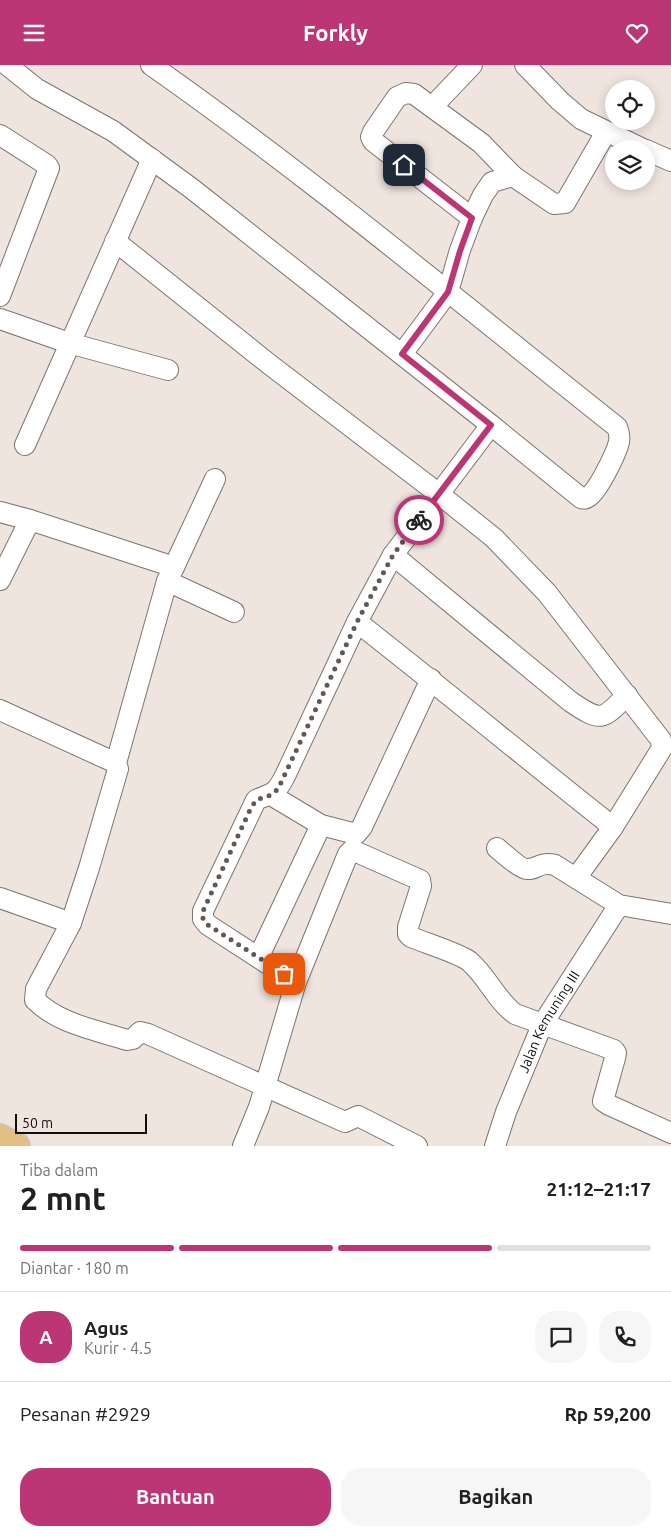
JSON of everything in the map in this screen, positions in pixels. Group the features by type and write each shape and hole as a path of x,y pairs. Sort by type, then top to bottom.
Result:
{"main road":[{"path":"0,1137 17,1146"}],"street":[{"path":"7,65 37,89 113,131 152,159 402,354 581,498 586,499 590,496 599,485 619,443 617,427 241,130 151,65"},
{"path":"432,107 472,65"},
{"path":"537,69 560,101 580,119 624,140"},
{"path":"472,218 373,141 371,137 398,97 403,93 414,95 481,143 513,176 554,204 565,203 606,132"},
{"path":"0,135 49,168 0,296"},
{"path":"655,154 671,161"},
{"path":"25,445 152,159"},
{"path":"402,354 448,292 460,251 483,195 492,182 513,176"},
{"path":"114,241 494,538 547,593 661,740 662,748 612,827 576,878"},
{"path":"0,319 69,343 168,370"},
{"path":"296,982 208,925 202,916 203,911 256,800 271,795 278,789 285,777 357,622 393,555 491,425"},
{"path":"215,479 170,574 116,763 118,769 90,868 71,923 36,989 35,1000 41,1007 64,1020 127,1040 133,1039 140,1032 148,1034 266,1085 345,1122 358,1116 417,1146"},
{"path":"0,513 30,520 170,574 234,612"},
{"path":"0,580 30,520"},
{"path":"393,555 571,702 590,715 596,717 604,716 614,709 627,695"},
{"path":"357,622 612,827"},
{"path":"271,795 321,825 352,834 359,832 430,679"},
{"path":"0,710 116,763"},
{"path":"261,952 321,825"},
{"path":"497,849 525,869 550,863 555,865 619,905 671,915"},
{"path":"243,1146 266,1085 296,982 348,854 350,851 356,850 420,880 408,927 408,934 411,937 467,960 488,983 507,1009 515,1014 614,1050 616,1053 615,1059 602,1099 603,1101 671,1133"},
{"path":"0,898 71,923"},
{"name":"Jalan Kemuning III","path":"496,1146 506,1113 542,1025 619,905"}],"way so far":[{"path":"284,974 208,925 203,919 203,911 250,810 256,800 271,795 278,789 285,777 357,622 393,555 419,520"}],"route":[{"path":"404,165 472,218 448,292 402,354 491,425 419,520"}]}
